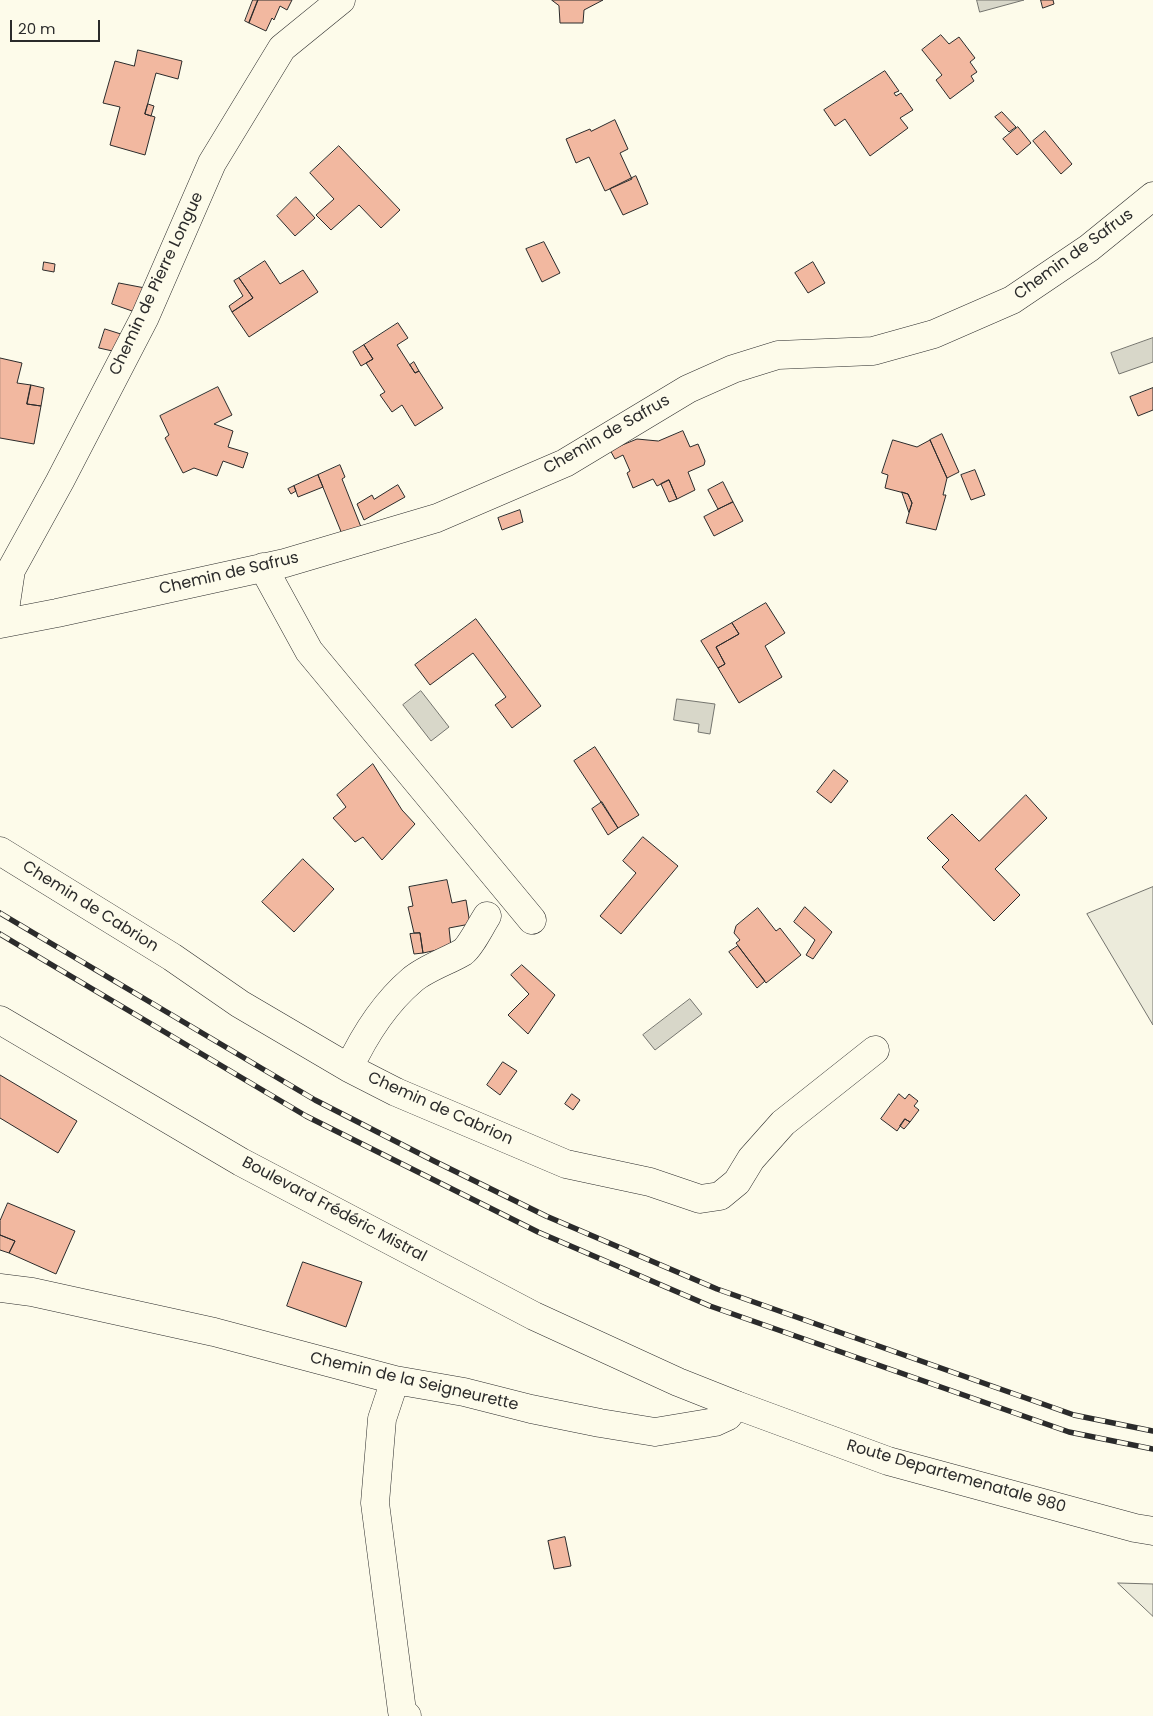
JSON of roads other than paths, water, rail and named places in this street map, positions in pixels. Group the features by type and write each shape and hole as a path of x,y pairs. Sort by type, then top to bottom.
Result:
{"street":[{"name":"Chemin de Pierre Longue","path":"1,623 11,570 60,481 145,317 212,163 282,48 341,0"},
{"name":"Chemin de Safrus","path":"1,623 57,613 285,562 437,518 565,463 688,389 733,369 778,355 873,351 934,334 1012,300 1089,248 1153,196"},
{"path":"263,567 309,651 532,920"},
{"name":"Chemin de Cabrion","path":"0,851 172,957 240,1004 349,1068 396,1092 566,1164 650,1182 700,1199 720,1196 737,1182 750,1159 782,1122 875,1050"},
{"path":"349,1068 361,1044 387,1007 412,980 464,951 487,916"},
{"name":"Boulevard Frédéric Mistral","path":"0,1020 241,1162 534,1316 678,1382"},
{"name":"Chemin de la Seigneurette","path":"0,1288 32,1292 214,1332 395,1380 464,1392 531,1409 600,1423 655,1432 716,1422 728,1416 736,1405"},
{"path":"395,1380 382,1419 375,1504 402,1711 407,1716"},
{"name":"Route Departemenatale 980","path":"678,1382 888,1461 1135,1528 1153,1531"}],"railway":[{"path":"0,913 315,1100 546,1216 717,1289 1074,1415 1153,1431"},
{"path":"0,934 306,1116 538,1232 710,1306 1069,1432 1153,1449"}]}
